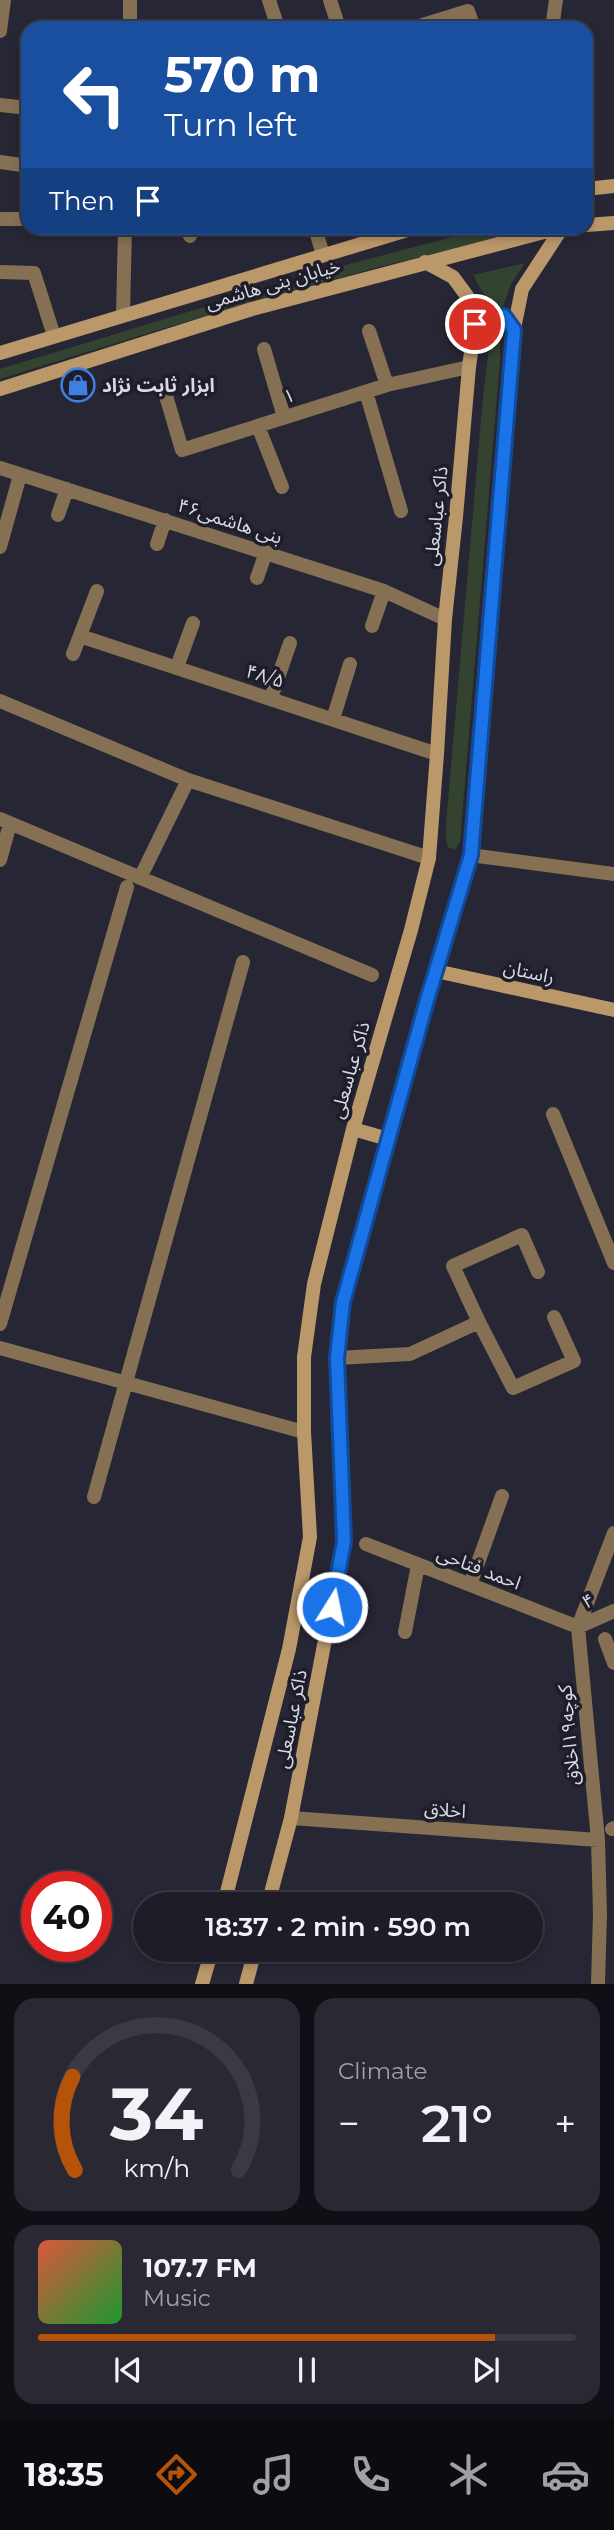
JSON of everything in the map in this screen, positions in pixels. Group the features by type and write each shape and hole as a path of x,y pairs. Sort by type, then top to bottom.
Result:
{"street":[{"path":"0,31 4,0"},
{"path":"130,0 130,21"},
{"path":"269,0 276,21"},
{"path":"330,0 337,21"},
{"path":"553,21 556,0"},
{"path":"436,21 468,11 472,21"},
{"path":"0,105 21,107"},
{"path":"0,162 21,165"},
{"path":"593,188 614,187"},
{"path":"0,219 21,219"},
{"path":"593,224 614,223"},
{"path":"123,314 125,235"},
{"path":"316,235 323,255"},
{"name":"خیابان بنی هاشمی","path":"0,352 390,235"},
{"name":"خیابان بنی هاشمی","path":"0,389 252,309 532,235"},
{"name":"ذاکر عباسعلی","path":"271,1892 291,1818 344,1541 337,1358 343,1302 471,855 514,330 522,289 556,235"},
{"name":"ذاکر عباسعلی","path":"226,1892 289,1649 310,1537 304,1432 304,1357 314,1284 353,1129 411,930 429,858 438,754 444,618 475,324 467,296 453,277 425,262"},
{"path":"0,272 34,273 54,336"},
{"path":"475,324 488,314 504,316 514,330"},
{"path":"369,331 387,385"},
{"path":"264,349 284,418"},
{"name":"۱","path":"164,389 182,450 387,385 469,367"},
{"path":"366,392 401,511"},
{"path":"258,426 282,487"},
{"name":"بنی هاشمی۴۶","path":"0,468 384,591 444,618"},
{"path":"0,547 20,475"},
{"path":"58,515 67,489"},
{"path":"157,544 165,520"},
{"path":"257,578 266,552"},
{"path":"73,654 97,591"},
{"path":"372,626 384,591"},
{"path":"177,667 193,623"},
{"name":"۴۸/۵","path":"80,636 438,754"},
{"path":"271,698 290,643"},
{"path":"333,719 350,664"},
{"path":"0,701 188,780 429,858"},
{"path":"140,878 188,780"},
{"path":"0,860 5,821 372,975"},
{"path":"471,855 614,874"},
{"path":"0,1324 127,887"},
{"path":"93,1497 243,962"},
{"name":"راستان","path":"436,971 614,1010"},
{"path":"553,1114 614,1263"},
{"path":"353,1129 388,1139"},
{"path":"538,1272 522,1235 453,1266 513,1388 574,1361 554,1317"},
{"path":"337,1358 410,1354 479,1322"},
{"path":"0,1348 304,1432"},
{"path":"470,1585 502,1496"},
{"path":"578,1627 614,1533"},
{"name":"احمد فتاحی","path":"366,1544 578,1627"},
{"path":"405,1632 418,1565"},
{"name":"۴","path":"578,1627 614,1611"},
{"name":"کوچه۱۹اخلاق","path":"578,1627 597,1840 600,1914 598,1984"},
{"path":"605,1640 614,1662"},
{"name":"اخلاق","path":"291,1818 597,1840"},
{"path":"202,1984 208,1962"},
{"path":"246,1984 252,1962"}],"green space":[{"path":"460,235 509,235 371,269 0,379 0,369 323,271"},
{"path":"525,263 511,284 502,310 497,305 491,307 473,275"},
{"path":"494,326 500,329 500,360 460,842 455,850 448,847 446,824 483,397 491,331"}],"place":[{"name":"ابزار ثابت نژاد","path":"78,385"}],"route":[{"path":"332,1607 344,1541 337,1358 343,1302 427,1000 471,855 514,330 504,316 488,314 475,324"}]}
